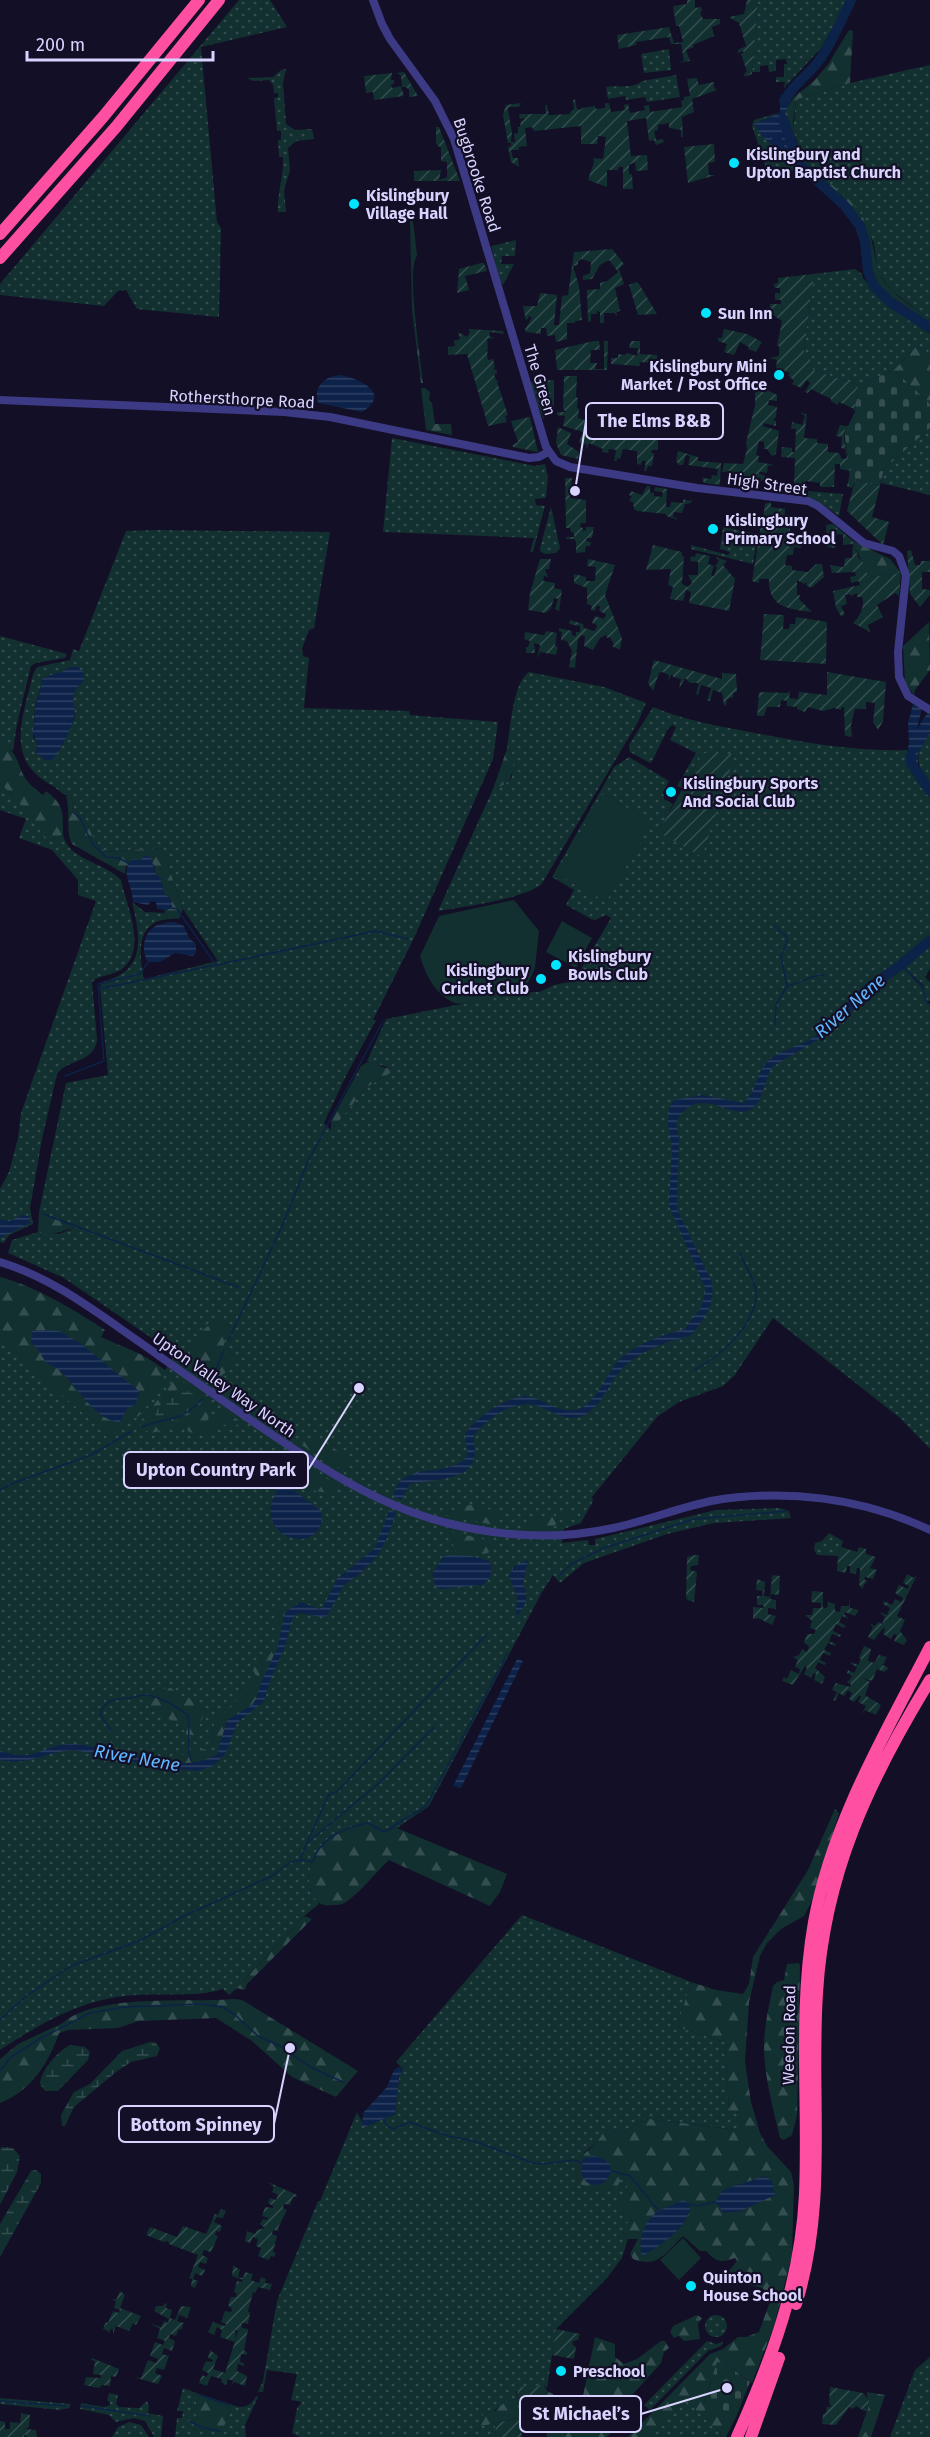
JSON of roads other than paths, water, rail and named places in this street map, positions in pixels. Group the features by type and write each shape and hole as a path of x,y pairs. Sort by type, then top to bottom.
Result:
{"highway":[{"path":"0,234 103,117 199,0"},
{"path":"0,258 116,127 219,0"},
{"name":"Weedon Road","path":"736,2437 773,2353 794,2281 800,2246 805,2176 805,1999 817,1910 834,1850 849,1809 930,1648"},
{"name":"Weedon Road","path":"751,2437 795,2308 811,2242 816,2194 817,1993 828,1912 844,1856 869,1791 930,1680"}],"street":[{"name":"Bugbrooke Road","path":"373,0 390,39 435,101 448,126 465,171 503,304"},
{"name":"The Green","path":"503,304 549,452 556,461"},
{"name":"Rothersthorpe Road","path":"0,400 284,412 330,417 529,458 539,457 549,452"},
{"name":"High Street","path":"556,461 563,465 591,471 697,488 808,501 818,506 864,543 893,551 902,561 906,575 898,670 902,685 913,700 930,710"},
{"name":"Upton Valley Way North","path":"0,1262 28,1272 79,1299 306,1458 347,1482 401,1509 447,1523 518,1535 577,1535 624,1525 711,1501 806,1496 845,1502 906,1519 930,1530"}],"water":[{"path":"787,90 796,93 789,103 785,120 795,161 767,141 754,124 780,113 780,95"},
{"path":"340,375 355,379 369,388 374,399 371,405 362,412 318,403 317,392 322,383"},
{"path":"70,667 78,667 83,672 84,680 73,696 75,712 68,734 52,760 46,760 36,753 37,743 32,731 41,680"},
{"path":"913,704 922,708 917,729 928,712 930,713 930,732 918,754 918,766 910,771 906,760 909,743 908,723"},
{"path":"144,856 151,857 155,873 161,879 164,894 170,898 172,908 157,909 156,902 151,901 148,905 133,902 127,874 128,864 132,859 141,860"},
{"path":"168,922 184,926 189,938 196,944 196,953 193,956 175,953 160,962 148,962 144,948 147,934 156,926"},
{"path":"853,995 859,1001 831,1032 772,1067 759,1101 751,1109 744,1112 701,1103 692,1105 679,1117 677,1126 679,1137 677,1209 711,1280 712,1288 708,1310 690,1336 662,1344 634,1358 620,1371 594,1408 582,1416 564,1417 526,1404 501,1412 485,1423 474,1435 474,1459 471,1466 464,1472 447,1478 410,1484 401,1500 393,1497 396,1487 409,1475 445,1468 464,1460 467,1451 465,1434 485,1414 504,1402 523,1396 560,1409 579,1409 597,1393 622,1357 636,1347 685,1329 701,1307 706,1290 669,1206 672,1148 668,1125 669,1108 674,1100 703,1095 743,1103 748,1099 760,1073 770,1059 817,1035 834,1019"},
{"path":"22,1215 29,1216 30,1223 0,1238 0,1220 10,1221"},
{"path":"32,1331 59,1331 80,1343 140,1392 135,1405 128,1408 119,1423 101,1415 60,1371 45,1361 38,1349 31,1343"},
{"path":"285,1480 292,1489 322,1512 320,1526 313,1535 304,1539 293,1538 282,1533 274,1525 271,1513 273,1499 279,1486"},
{"path":"389,1510 396,1513 378,1555 361,1573 344,1585 327,1616 300,1613 295,1615 264,1701 237,1723 226,1753 213,1766 198,1771 167,1768 74,1750 19,1762 0,1760 0,1751 27,1755 66,1744 90,1746 165,1762 201,1761 217,1754 227,1720 252,1705 256,1699 262,1680 277,1649 285,1612 301,1602 319,1609 323,1607 337,1579 375,1548"},
{"path":"472,1556 489,1561 491,1571 489,1577 482,1585 440,1589 435,1586 432,1574 443,1557"},
{"path":"528,1560 523,1585 526,1602 516,1616 517,1597 509,1576 514,1566"},
{"path":"517,1659 523,1661 461,1788 453,1786"},
{"path":"399,2067 403,2069 399,2077 395,2114 365,2127 362,2126 363,2113 387,2087 394,2070"},
{"path":"592,2156 602,2158 610,2164 607,2179 595,2185 584,2179 582,2171 583,2159"},
{"path":"764,2176 772,2181 775,2195 741,2211 724,2213 715,2202 723,2190"},
{"path":"683,2200 690,2204 686,2219 665,2241 642,2256 642,2237 651,2218 655,2213"}],"waterway":[{"name":"River Nene","path":"784,101 823,55 851,0"},
{"path":"783,119 794,150 795,161"},
{"name":"River Nene","path":"777,140 781,153 799,164 844,205 860,226 865,242 868,272 874,286 890,302 930,328"},
{"name":"River Nene","path":"911,756 911,763 930,791"},
{"path":"73,812 80,818 92,843 106,857 119,858 128,863"},
{"path":"172,908 177,909 216,965 375,931 408,939"},
{"path":"774,925 788,939 781,957 787,986 776,1005 775,1024"},
{"name":"River Nene","path":"847,1009 872,985 901,965 930,940"},
{"path":"65,1076 104,1061 98,984 140,974 148,962"},
{"path":"99,989 215,965"},
{"path":"901,965 922,986 926,1001 930,1005"},
{"path":"787,986 814,976 824,975"},
{"path":"228,1341 283,1224 308,1161 383,1021"},
{"path":"43,1214 238,1287"},
{"path":"694,1370 715,1357 735,1338 744,1327 755,1304 755,1287 740,1253"},
{"path":"213,1378 224,1350"},
{"path":"142,1427 180,1416 202,1399"},
{"path":"0,1490 91,1455 132,1431"},
{"path":"559,1576 571,1564 604,1548 694,1519 787,1511"},
{"path":"307,1843 329,1794 337,1792 487,1634"},
{"path":"0,2020 25,1997 71,1966 139,1941 184,1916 272,1876 291,1862 303,1860 313,1862 321,1846 327,1840 351,1827 368,1823 384,1832 426,1806 508,1653"},
{"path":"112,1732 100,1714 108,1702 144,1695 162,1699 188,1715 189,1752 192,1762"},
{"path":"300,1860 307,1843 379,1783 434,1727"},
{"path":"0,2071 11,2057 41,2038 90,2013 124,2007 201,2004 222,2007 234,2014 258,2036 280,2046 310,2067 343,2082"},
{"path":"384,2120 388,2127 394,2129 409,2122 448,2136 474,2141 533,2163 544,2164 574,2160 582,2163"},
{"path":"611,2171 630,2176 658,2210"},
{"path":"690,2204 697,2206 715,2202"},
{"path":"200,2395 228,2405"},
{"path":"0,2401 66,2406"},
{"path":"82,2406 150,2416"},
{"path":"189,2421 201,2427 220,2431"}],"place":[{"name":"Kislingbury and Upton Baptist Church","path":"734,163"},
{"name":"Kislingbury Village Hall","path":"354,204"},
{"name":"Sun Inn","path":"706,313"},
{"name":"Kislingbury Mini Market / Post Office","path":"779,375"},
{"name":"The Elms B&B","path":"575,491"},
{"name":"Kislingbury Primary School","path":"713,529"},
{"name":"Kislingbury Sports And Social Club","path":"671,792"},
{"name":"Kislingbury Bowls Club","path":"556,965"},
{"name":"Kislingbury Cricket Club","path":"541,979"},
{"name":"Upton Country Park","path":"359,1388"},
{"name":"Bottom Spinney","path":"290,2048"},
{"name":"Quinton House School","path":"691,2286"},
{"name":"Preschool","path":"561,2371"},
{"name":"St Michael’s","path":"727,2388"}]}
